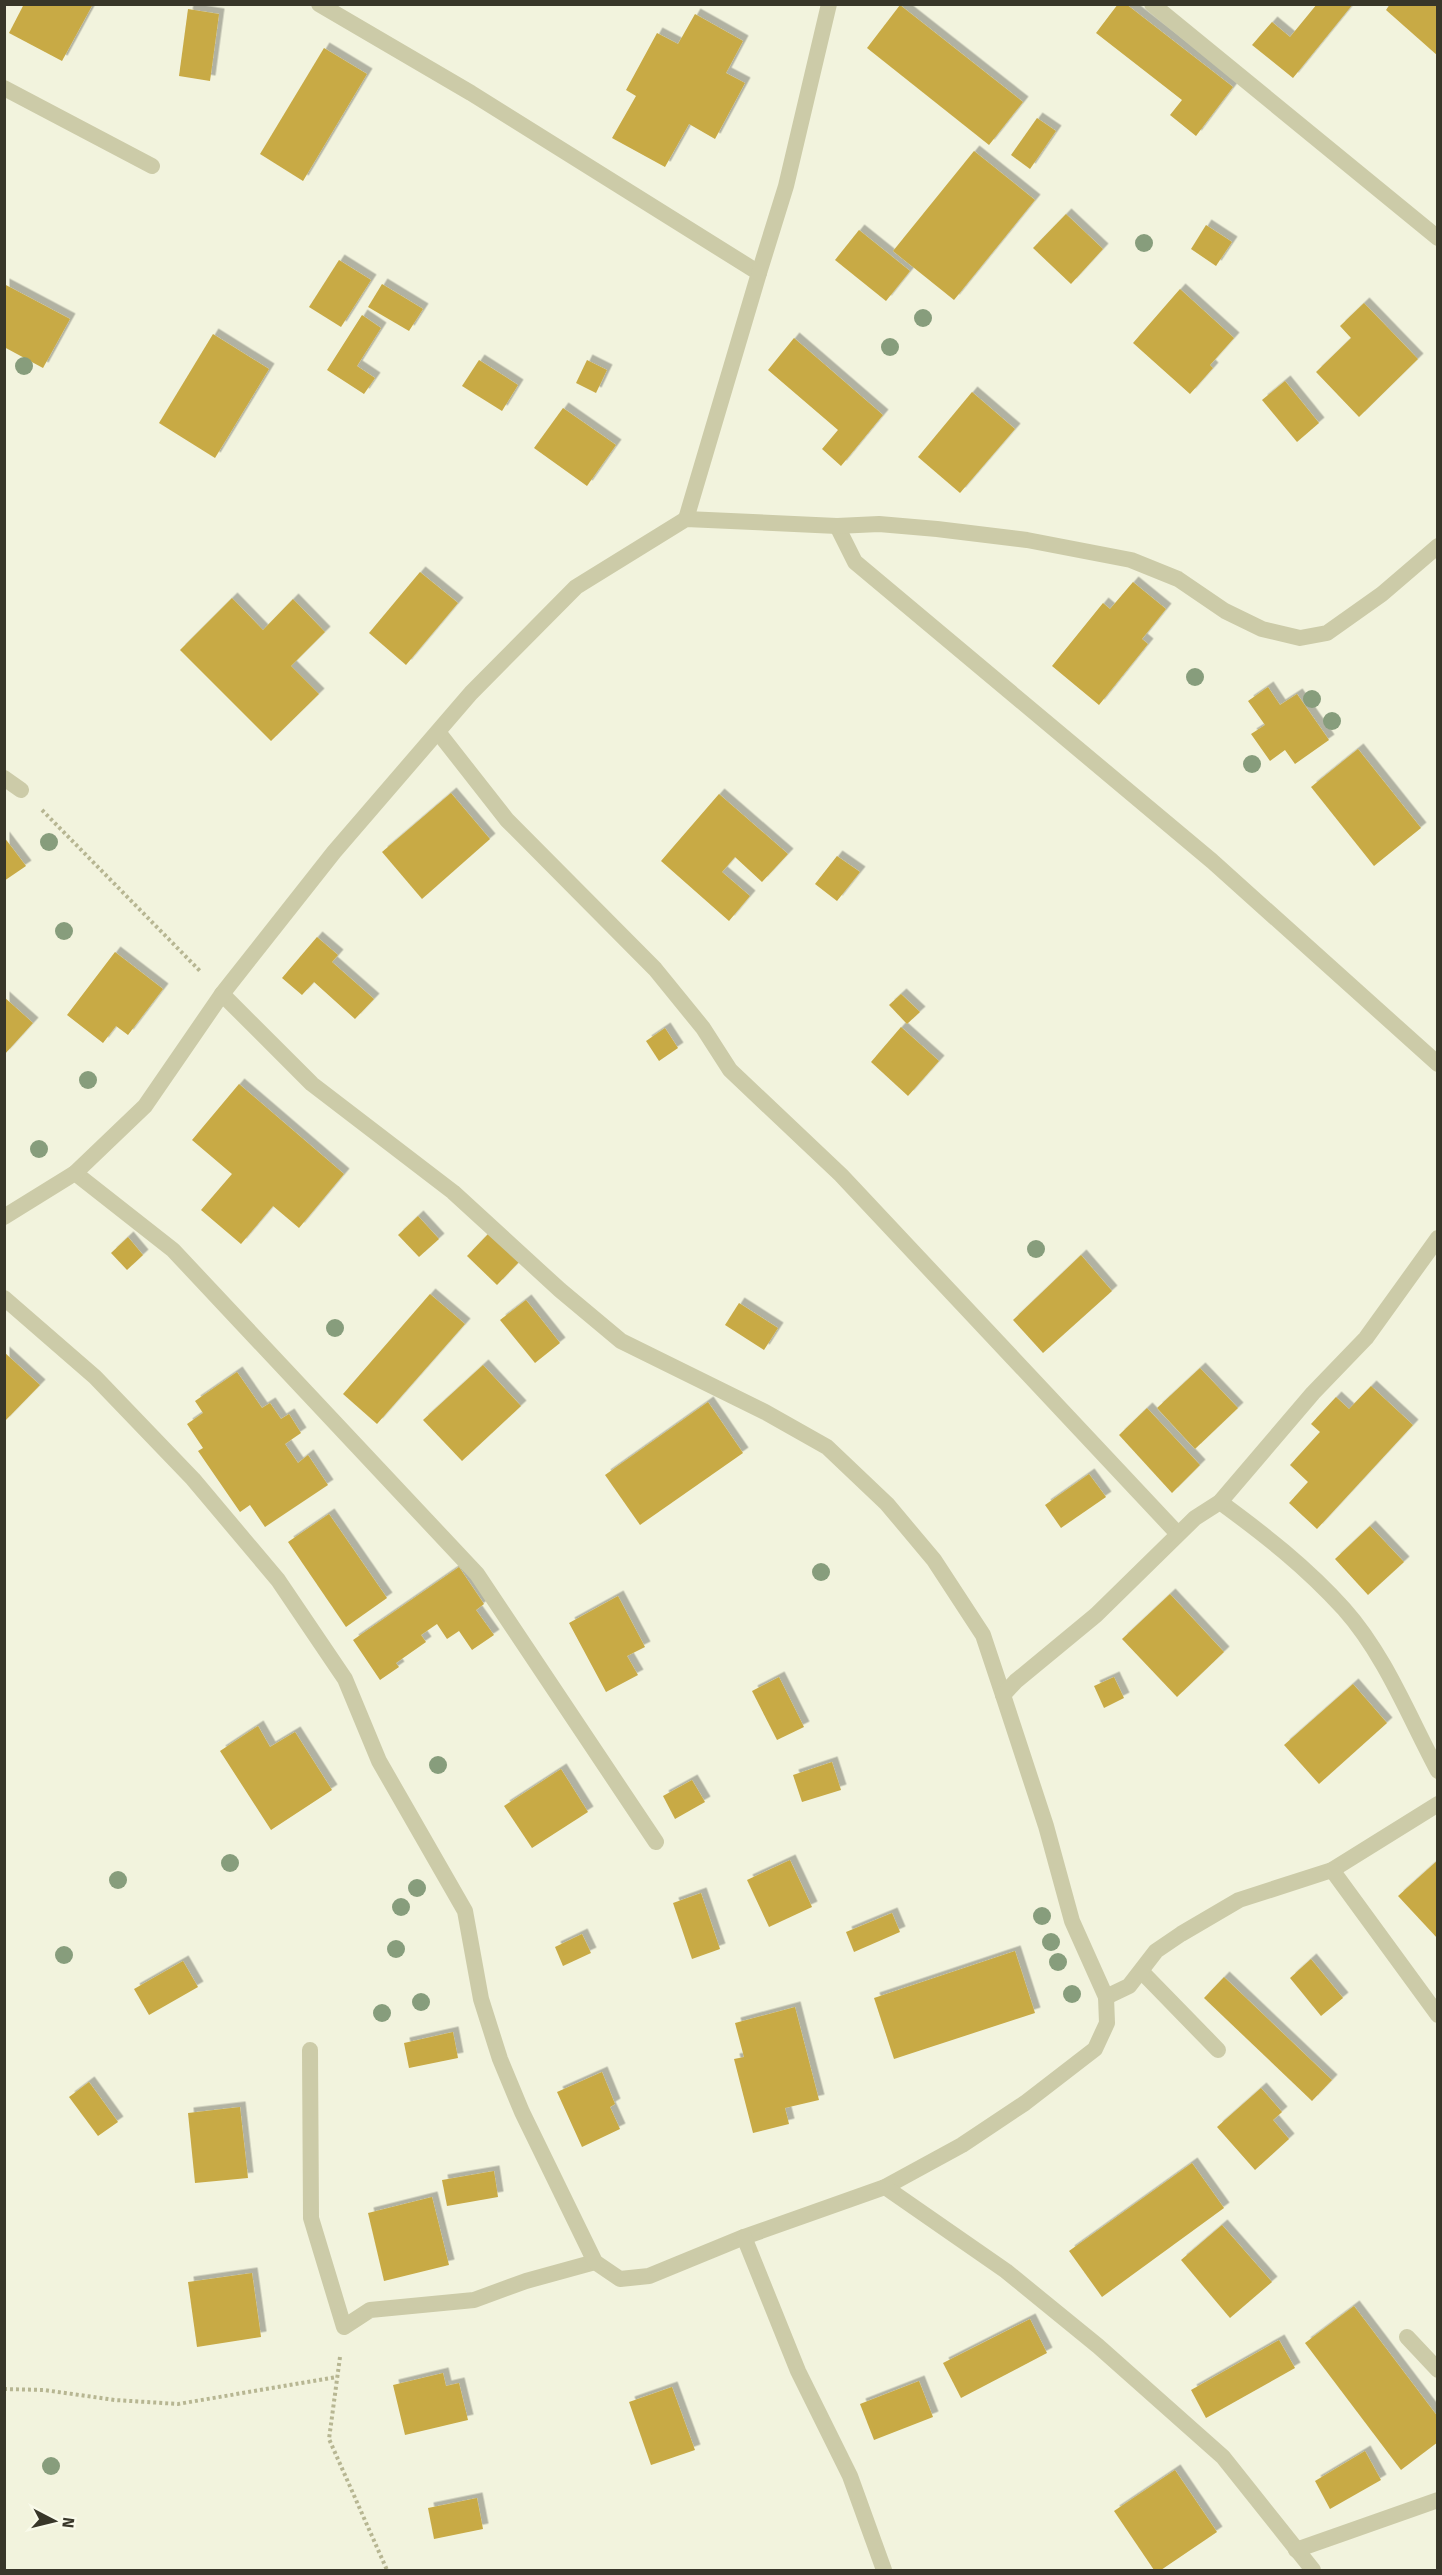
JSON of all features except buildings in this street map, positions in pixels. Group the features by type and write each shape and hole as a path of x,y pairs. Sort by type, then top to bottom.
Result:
{"street":[{"path":"319,4 471,93 759,273"},
{"path":"686,519 786,186 829,4"},
{"path":"1152,4 1437,238"},
{"path":"4,88 152,166"},
{"path":"4,1217 75,1173 146,1106 222,994 334,852 471,693 576,587 686,519 837,526 879,524 938,529 1027,540 1131,560 1178,579 1225,611 1262,628 1300,638 1327,633 1382,594 1437,546"},
{"path":"837,526 855,562 1212,861 1437,1064"},
{"path":"438,732 507,820 655,969 703,1028 730,1070 841,1175 1178,1534"},
{"path":"4,778 21,790"},
{"path":"4,1298 95,1377 194,1479 278,1580 345,1679 379,1761 465,1911 481,1999 500,2059 522,2112 595,2262 620,2279 649,2276 744,2237 885,2187 962,2145 1025,2103 1095,2049 1107,2023 1106,1997 1072,1922 1046,1826 983,1635 934,1560 887,1504 827,1447 765,1412 621,1341 453,1192 312,1084 222,994"},
{"path":"75,1173 172,1250 477,1574 656,1842"},
{"path":"1003,1695 1016,1681 1096,1615 1195,1518 1220,1502 1313,1393 1366,1338 1437,1238"},
{"path":"1220,1502 1281,1546 1345,1610 1377,1656 1437,1771"},
{"path":"1106,1997 1129,1986 1156,1952 1181,1934 1239,1900 1332,1870 1437,1804"},
{"path":"1332,1870 1437,2015"},
{"path":"1142,1972 1218,2050"},
{"path":"310,2050 311,2218 344,2327 370,2310 474,2300 526,2281 595,2262"},
{"path":"885,2187 1006,2271 1098,2346 1223,2457 1312,2571"},
{"path":"744,2237 798,2371 850,2476 884,2571"},
{"path":"1407,2337 1437,2370"},
{"path":"1296,2550 1437,2500"}],"path":[{"path":"21,790 222,994"},
{"path":"344,2327 329,2439 387,2571"},
{"path":"4,2389 44,2390 115,2400 178,2404 337,2377"}]}
